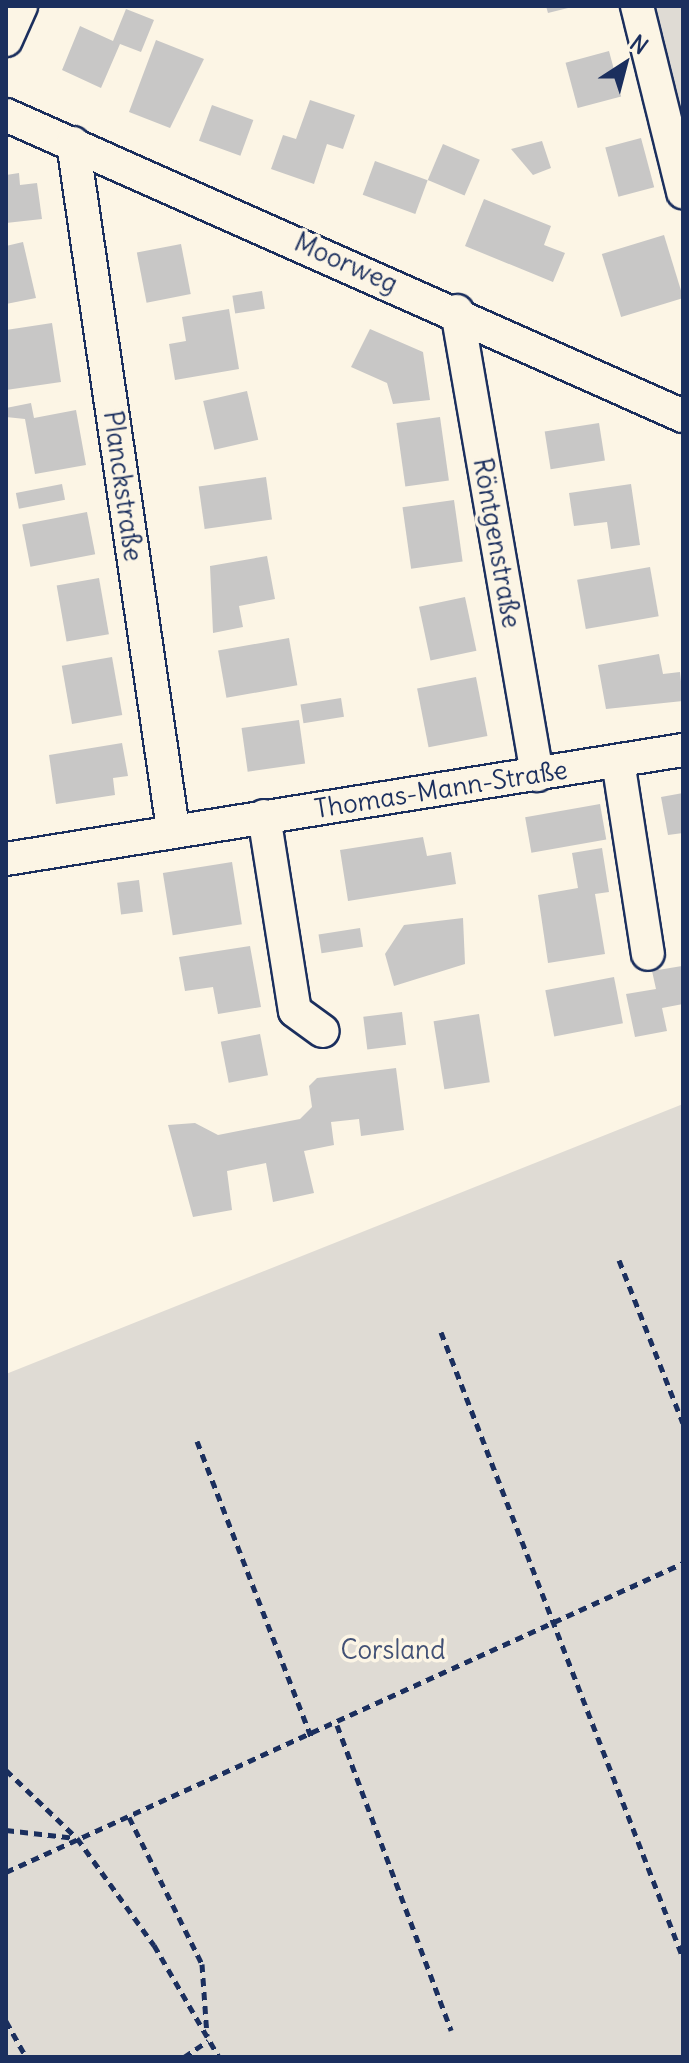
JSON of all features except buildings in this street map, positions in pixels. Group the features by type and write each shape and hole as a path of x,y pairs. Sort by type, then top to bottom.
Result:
{"street":[{"path":"6,40 21,6"},
{"path":"637,6 683,192"},
{"name":"Moorweg","path":"6,115 457,311 683,416"},
{"name":"Planckstraße","path":"73,143 173,829"},
{"name":"Röntgenstraße","path":"457,311 537,775"},
{"name":"Thomas-Mann-Straße","path":"6,859 173,829 683,750"},
{"path":"618,761 648,954"},
{"path":"264,816 295,1011 323,1031"}],"path":[{"path":"619,1260 683,1423"},
{"path":"441,1332 683,1958"},
{"path":"197,1441 311,1737"},
{"path":"6,1872 311,1737 683,1563"},
{"path":"337,1725 451,2030"},
{"path":"6,1770 77,1838 154,1945 219,2057"},
{"path":"123,1819 202,1964 208,2041"},
{"path":"6,1830 77,1838"},
{"path":"6,2021 26,2057"},
{"path":"184,2057 208,2041"}],"green space":[{"path":"650,6 683,6 683,135"},
{"name":"Corsland","path":"683,1104 683,2057 6,2057 6,1374"}]}
